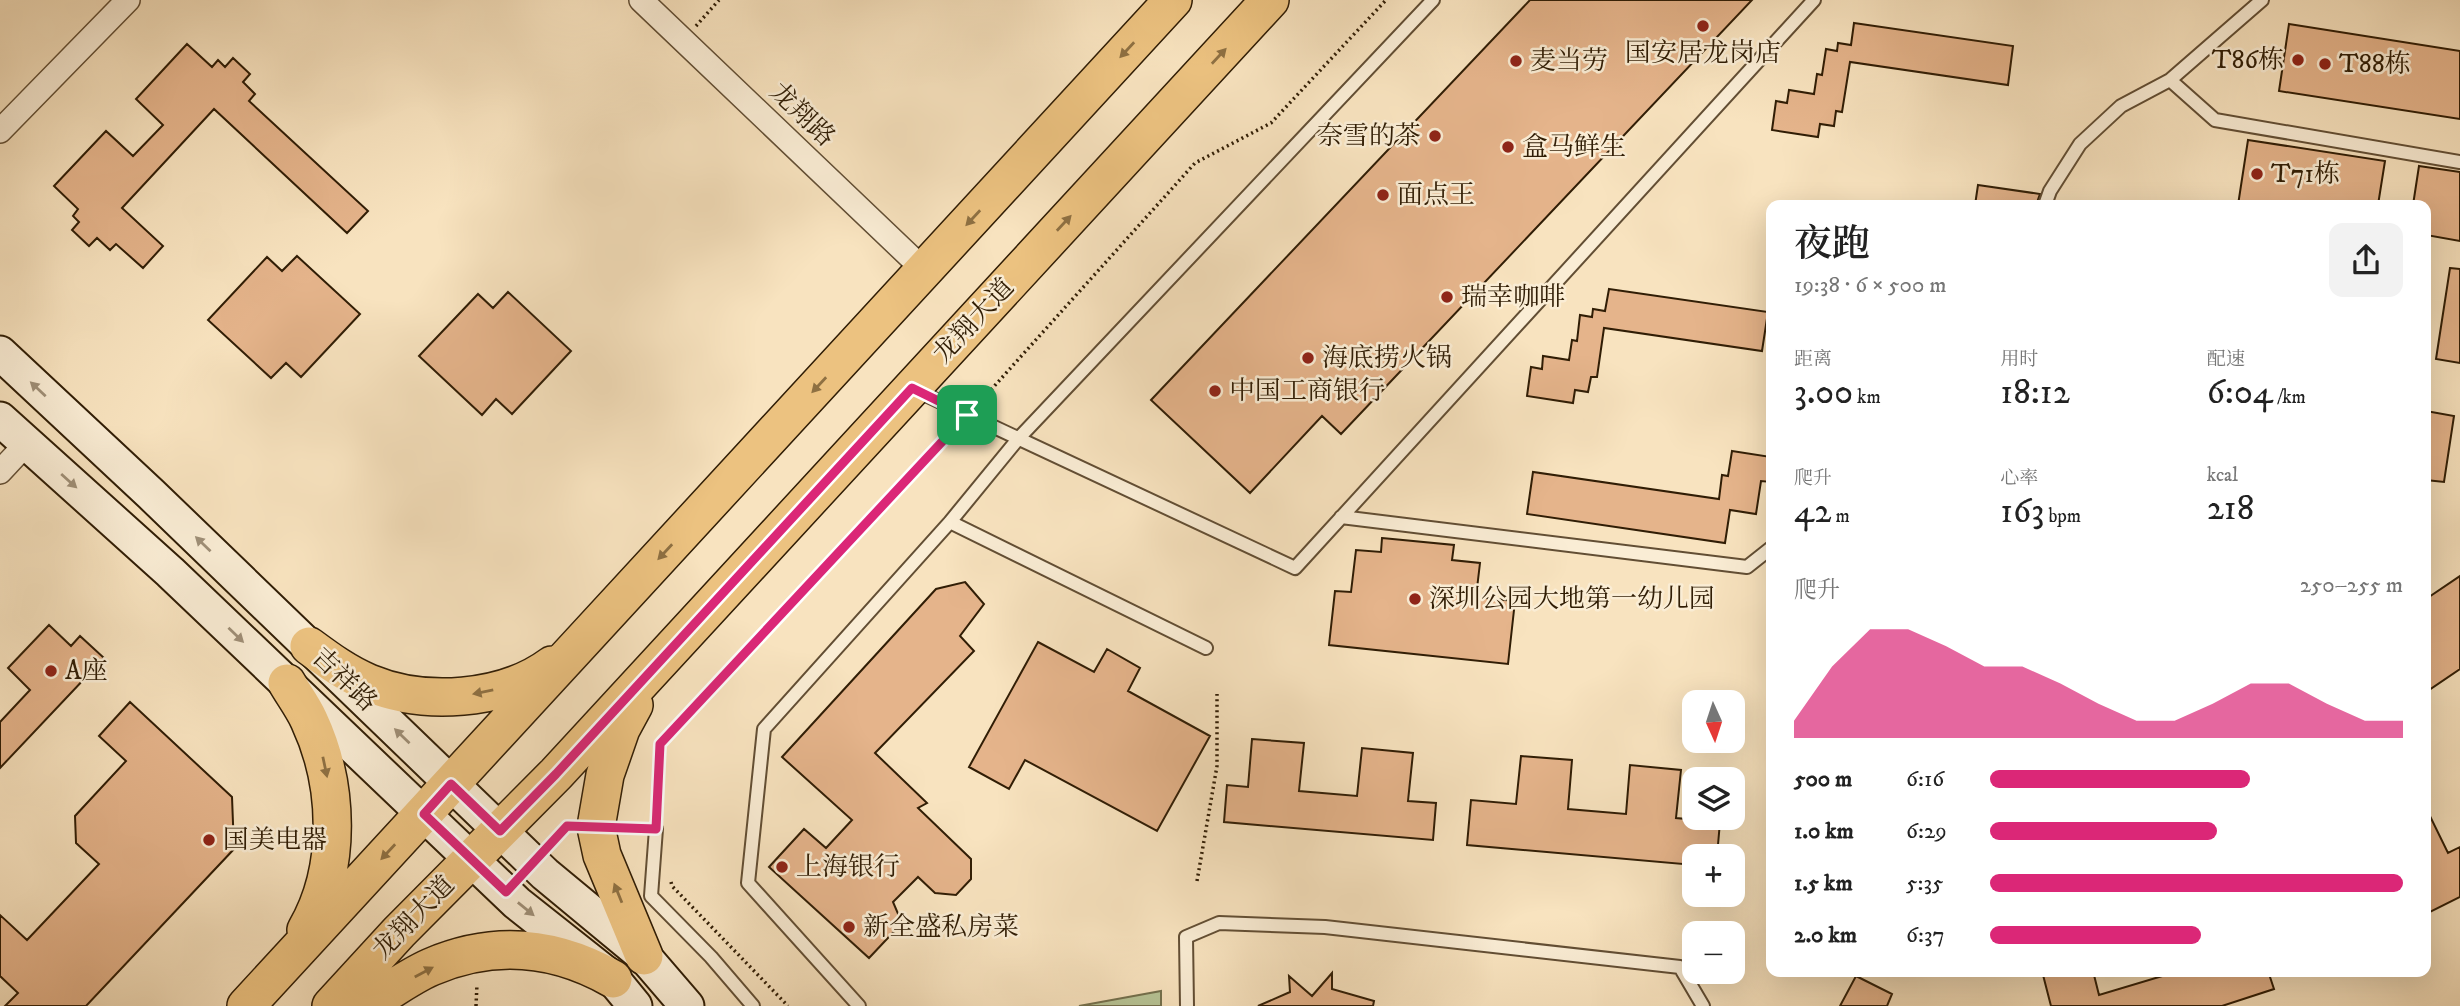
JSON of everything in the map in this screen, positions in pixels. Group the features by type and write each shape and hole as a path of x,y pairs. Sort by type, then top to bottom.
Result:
{"main road":[{"path":"246,1006 1173,0"},
{"name":"龙翔大道","path":"331,1006 556,774 1270,0"},
{"name":"吉祥路","path":"0,354 161,503 533,863 644,956 687,1006"},
{"name":"吉祥路","path":"0,419 170,572 517,903 624,993"},
{"path":"309,646 338,668 371,684 406,694 479,694 514,684 548,668 577,647 602,620"},
{"path":"644,956 602,855 596,827 605,775 621,729 653,670"},
{"path":"286,683 309,719 324,758 332,800 332,842 325,884 310,923 289,959"},
{"path":"366,1006 430,968 478,951 525,949 549,953 593,968 624,993"}],"street":[{"path":"0,131 128,0"},
{"name":"龙翔路","path":"641,0 924,271"},
{"path":"0,472 27,443"}],"lane":[{"path":"859,1006 748,883 764,729 950,522 1018,439 1433,0"},
{"path":"912,388 1294,568 1814,0"},
{"path":"2047,200 2080,144 2121,106 2170,80 2262,0"},
{"path":"2170,80 2216,120 2460,162"},
{"path":"1341,517 1747,567 1766,552"},
{"path":"950,522 1206,648"},
{"path":"656,829 651,896 711,957 753,1006"},
{"path":"1186,1006 1186,937 1219,923 1325,927 1680,967 1703,1006"}],"path":[{"path":"683,40 719,0"},
{"path":"533,863 567,826 656,829 660,744 967,415 1195,163 1271,123 1385,0"},
{"path":"1197,881 1217,766 1217,694"},
{"path":"668,874 672,886 788,1006"},
{"path":"476,1006 478,951"}],"green space":[{"path":"1161,991 1161,1006 1079,1006"}],"building":[{"path":"1530,0 1752,0 1341,434 1322,416 1250,493 1151,400"},
{"path":"1854,23 2013,46 2008,85 1850,62 1842,112 1836,111 1834,126 1820,124 1818,137 1772,130 1776,101 1787,103 1789,90 1814,94 1817,74 1822,75 1826,49 1837,51 1838,43 1851,45"},
{"path":"2289,24 2460,51 2460,119 2279,91"},
{"path":"187,44 212,67 218,60 225,67 233,58 250,74 243,82 255,94 249,101 368,211 347,233 214,109 122,208 163,246 143,268 116,244 110,250 97,238 89,246 72,230 79,222 73,216 78,209 54,186 106,131 133,156 163,125 136,99"},
{"path":"2248,140 2385,161 2379,200 2239,200"},
{"path":"2419,166 2460,172 2460,241 2431,236 2431,200 2414,200"},
{"path":"1978,185 2040,194 2038,200 1976,200"},
{"path":"297,256 360,314 301,377 286,363 271,378 208,320 267,257 282,271"},
{"path":"2450,268 2460,269 2460,363 2436,359"},
{"path":"1609,289 1766,312 1762,351 1604,328 1597,377 1591,377 1588,392 1575,390 1573,403 1527,396 1531,367 1542,369 1543,356 1569,360 1572,340 1577,341 1580,315 1592,317 1593,309 1605,311"},
{"path":"508,292 571,351 512,414 496,399 482,415 419,356 478,294 493,308"},
{"path":"2431,412 2454,416 2444,482 2431,481"},
{"path":"1732,451 1766,456 1766,482 1761,481 1756,514 1730,510 1725,543 1527,514 1533,472 1719,499 1722,475 1728,476"},
{"name":"深圳公园大地第一幼儿园","path":"1382,538 1454,545 1452,560 1480,563 1476,597 1515,601 1508,664 1329,645 1335,591 1351,592 1356,550 1381,552"},
{"path":"2460,576 2460,669 2431,689 2431,596"},
{"path":"965,582 984,604 960,636 974,651 875,753 927,803 918,808 971,859 971,879 956,895 935,893 918,877 893,902 902,923 869,958 769,867 804,829 826,848 852,820 782,757 936,589"},
{"name":"A座","path":"49,625 71,646 80,636 104,658 0,768 0,722 30,690 8,668"},
{"path":"1038,642 1094,672 1107,649 1140,668 1128,691 1210,736 1157,831 1025,760 1009,789 969,767"},
{"path":"130,702 232,797 234,849 86,1006 5,1006 18,993 0,976 0,915 27,940 99,864 76,843 75,816 126,761 99,736"},
{"path":"1252,739 1304,743 1299,791 1357,796 1362,748 1413,753 1408,801 1436,803 1433,840 1224,822 1227,785 1248,787"},
{"path":"1521,756 1572,760 1568,809 1626,814 1630,765 1681,770 1676,818 1682,819 1682,830 1719,830 1718,844 1682,844 1682,864 1467,845 1471,800 1516,804"},
{"path":"2431,818 2448,853 2460,847 2460,897 2431,912"},
{"path":"1332,973 1332,989 1374,1001 1373,1006 1258,1006 1290,992 1289,976 1312,996"},
{"path":"1855,977 1892,994 1887,1006 1840,1006"},
{"path":"2044,977 2094,977 2099,995 2159,977 2270,977 2274,989 2222,1006 2051,1006"}],"place":[{"name":"国安居龙岗店","path":"1703,26"},
{"name":"T86栋","path":"2298,60"},
{"name":"麦当劳","path":"1516,61"},
{"name":"T88栋","path":"2325,64"},
{"name":"奈雪的茶","path":"1435,136"},
{"name":"盒马鲜生","path":"1508,147"},
{"name":"T71栋","path":"2257,174"},
{"name":"面点王","path":"1383,195"},
{"name":"瑞幸咖啡","path":"1447,297"},
{"name":"海底捞火锅","path":"1308,358"},
{"name":"中国工商银行","path":"1215,391"},
{"name":"深圳公园大地第一幼儿园","path":"1415,599"},
{"name":"A座","path":"51,671"},
{"name":"国美电器","path":"209,840"},
{"name":"上海银行","path":"782,867"},
{"name":"新全盛私房菜","path":"849,927"}],"route":[{"path":"912,388 967,415 660,744 656,829 567,826 506,892 424,814 451,784 500,831 556,774 912,388"}]}
